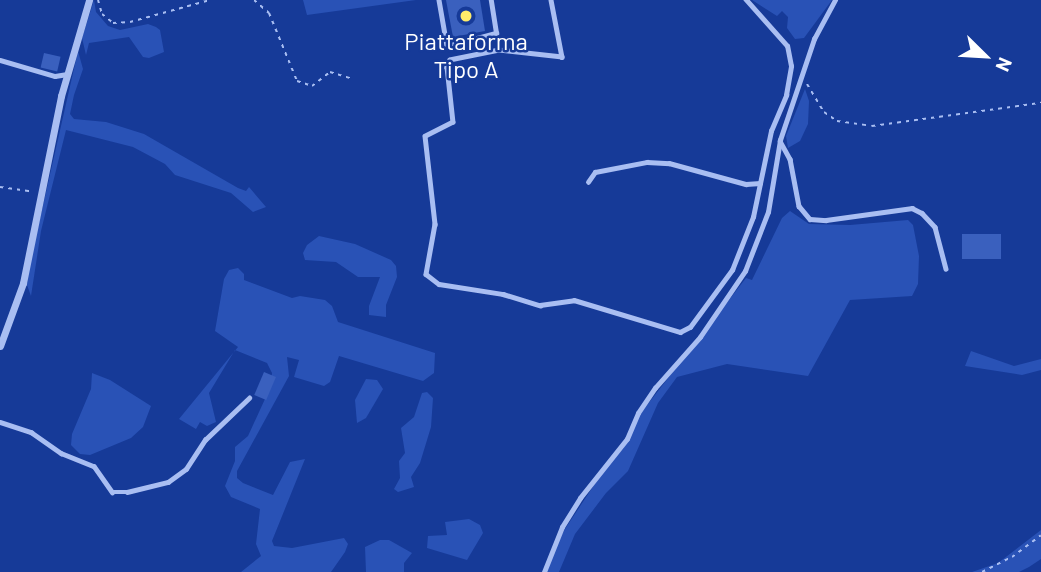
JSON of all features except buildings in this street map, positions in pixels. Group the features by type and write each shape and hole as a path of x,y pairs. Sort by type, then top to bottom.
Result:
{"street":[{"path":"0,346 23,283 68,74 89,0"}],"lane":[{"path":"439,0 447,46 496,33 491,0"},
{"path":"551,0 562,57 499,50 450,60 447,67 453,122 429,131 425,136 435,224 426,274 439,284 503,294 540,305 574,300 680,332 690,327 732,271 753,217 771,131 786,95 791,66 787,46 746,0"},
{"path":"544,572 562,527 580,498 627,439 638,413 655,388 706,329 745,271 768,212 780,140 814,39 835,0"},
{"path":"0,60 55,76 68,74"},
{"path":"780,140 793,167 799,206 810,219 826,220 912,208 922,213 935,227 946,269"},
{"path":"588,182 596,172 647,162 668,163 746,184 760,183"},
{"path":"0,422 30,432 61,453 94,466 112,492 127,492 149,489 168,482 186,469 205,440 249,398"}],"path":[{"path":"99,0 102,14 113,23 130,22 210,0"},
{"path":"254,0 269,13 286,61 298,81 312,86 330,72 350,78"},
{"path":"802,76 824,112 837,121 872,125 1041,103"},
{"path":"0,187 41,194"},
{"path":"982,572 1012,557 1041,534"}],"shaded area":[{"path":"94,0 96,12 108,26 120,30 148,24 156,27 160,30 164,52 149,58 143,57 129,37 89,43 86,55 82,38"},
{"path":"303,0 416,0 307,15"},
{"path":"752,0 832,0 804,38 795,39 787,28 788,17 782,11 777,16"},
{"path":"78,51 83,69 70,114 74,119 106,122 144,134 238,188 246,191 249,187 266,207 253,212 231,193 175,175 165,164 133,147 66,130 41,231 31,296 27,285 29,267"},
{"path":"805,89 809,101 808,124 800,141 788,148 786,136"},
{"path":"790,211 809,224 850,225 908,220 913,225 919,256 918,284 912,296 850,300 808,376 727,364 677,377 658,403 628,471 606,493 575,534 559,572 546,572 563,532 606,467 623,449 637,418 746,278 752,280 782,218"},
{"path":"319,236 355,244 391,260 396,266 397,277 386,305 386,317 369,315 369,306 380,277 358,277 336,262 305,260 303,253 307,245"},
{"path":"238,268 244,274 244,280 292,298 300,296 325,300 332,306 338,322 435,353 434,373 423,381 339,356 330,382 324,386 294,377 299,360 287,357 289,376 237,471 237,478 273,495 290,462 305,459 272,541 274,546 292,548 344,538 348,544 345,552 331,572 241,572 261,556 256,544 260,509 231,497 225,486 235,461 235,447 248,436 270,388 272,373 267,363 235,350 238,347 215,331 224,279 229,270"},
{"path":"971,351 1014,366 1041,359 1041,370 1022,375 965,366"},
{"path":"233,353 209,393 216,422 207,426 200,422 196,429 179,419"},
{"path":"92,373 110,380 151,406 143,427 131,438 90,455 80,454 71,445 72,434 91,389"},
{"path":"366,379 377,380 383,389 366,418 357,423 355,400"},
{"path":"427,392 433,398 431,427 420,463 411,477 414,487 398,492 394,489 400,478 399,461 405,453 401,428 414,417 422,393"},
{"path":"469,519 480,525 483,533 467,560 427,548 428,536 447,535 445,522"},
{"path":"1041,530 1041,559 1029,567 1019,572 972,572 998,563"},
{"path":"380,540 389,540 412,553 404,563 404,572 366,572 365,547"}],"place":[{"name":"Piattaforma Tipo A","path":"466,16"}]}
